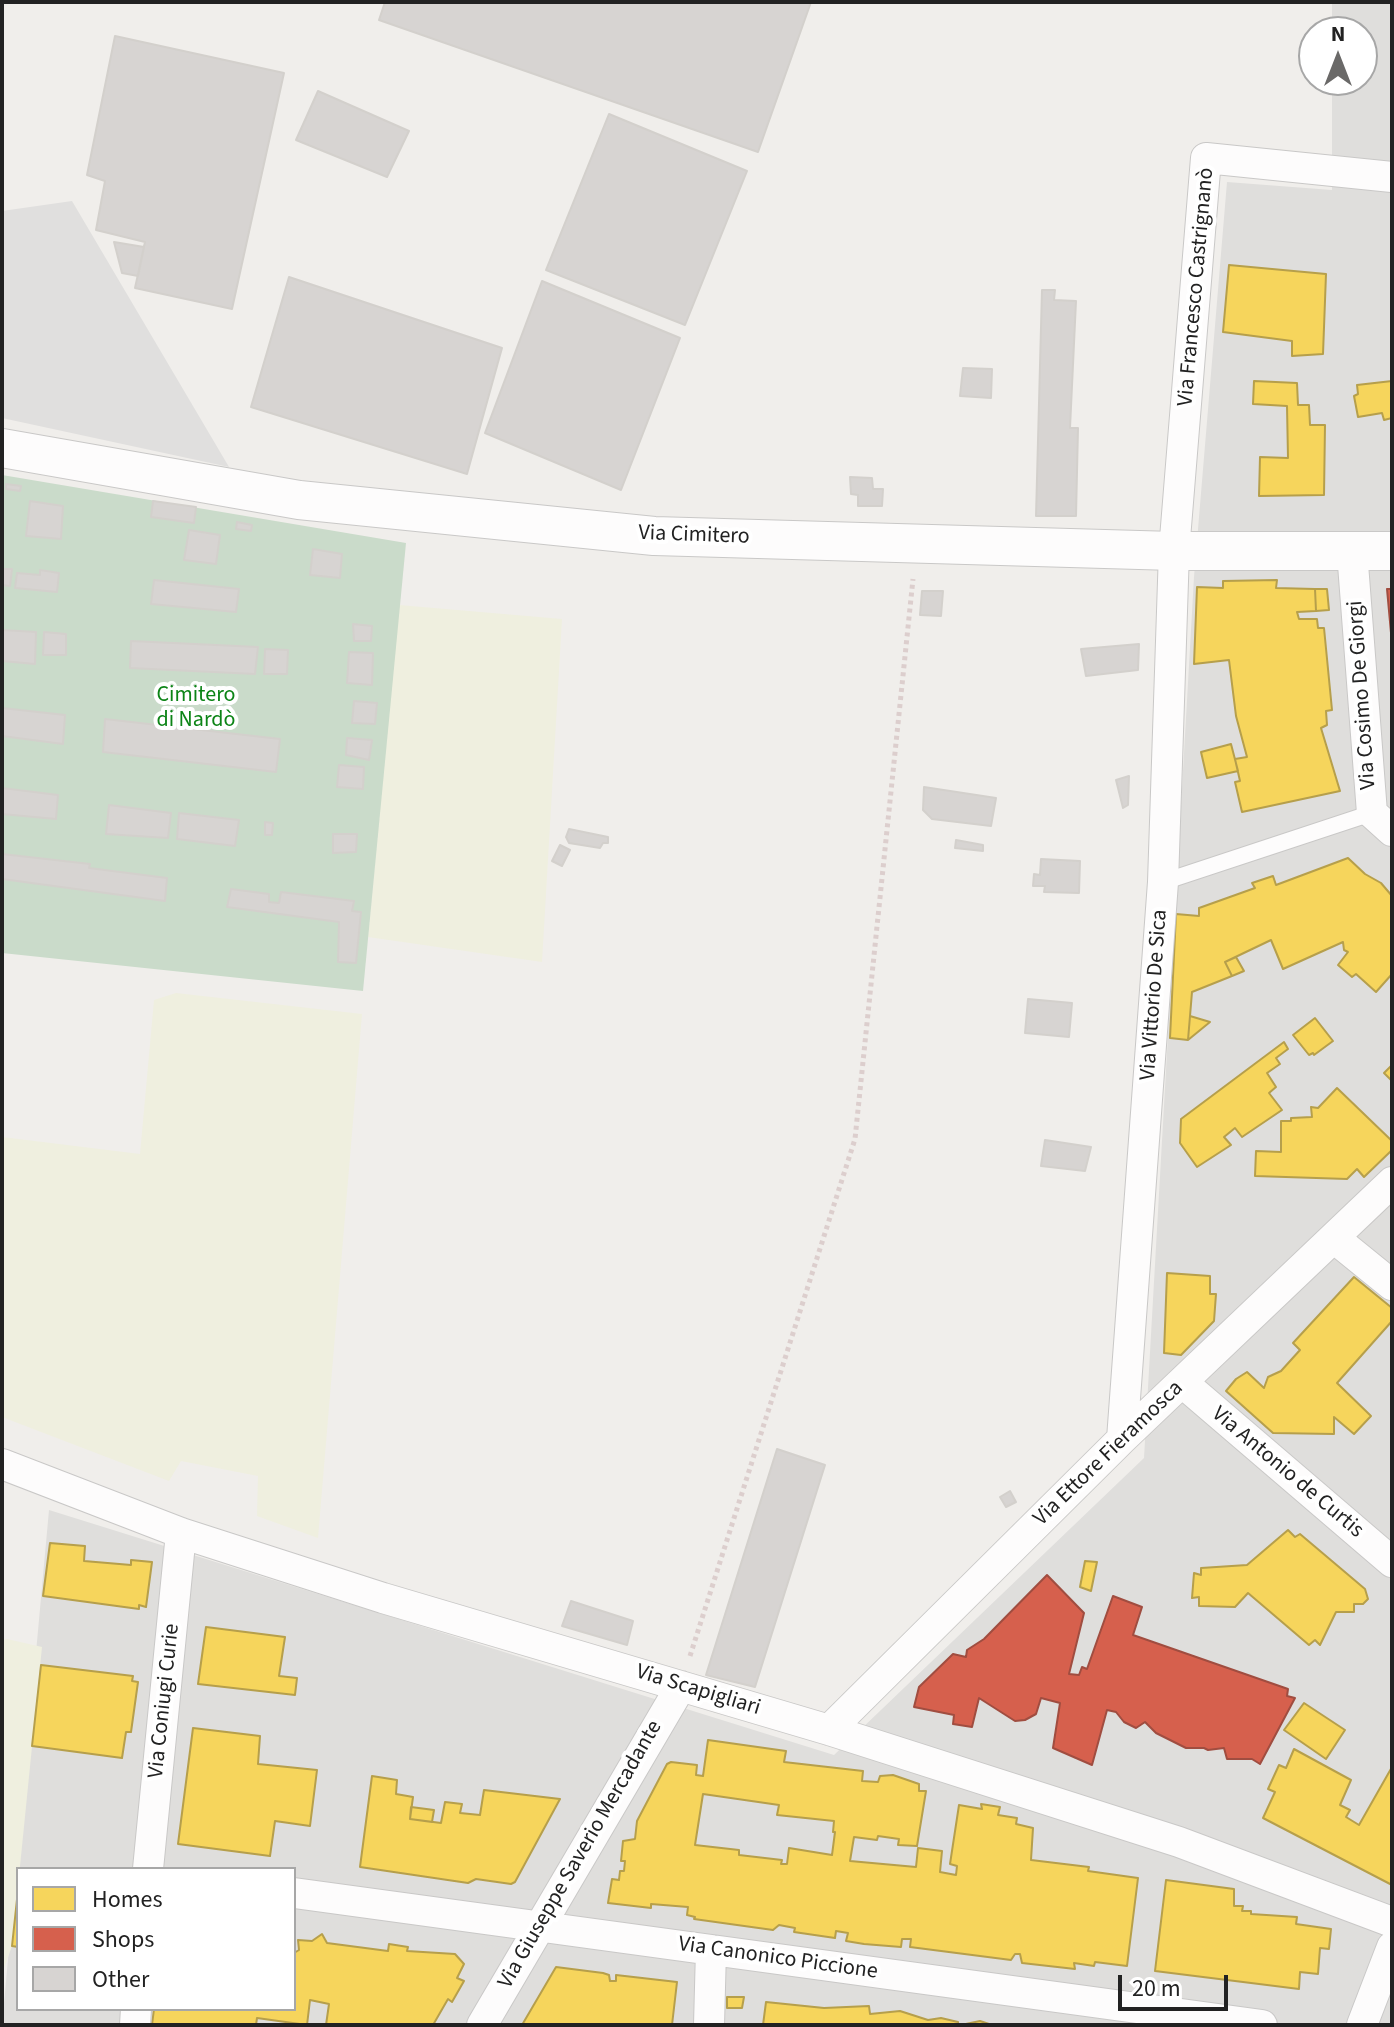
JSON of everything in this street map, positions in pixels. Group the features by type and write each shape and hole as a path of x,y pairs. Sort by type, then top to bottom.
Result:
{"street":[{"name":"Via Francesco Castrignanò","path":"1174,551 1206,158 1392,177"},
{"name":"Via Cimitero","path":"2,448 299,500 654,536 1174,551 1392,551"},
{"name":"Via Vittorio De Sica","path":"1122,1439 1163,882 1174,551"},
{"name":"Via Cosimo De Giorgi","path":"1352,551 1382,822"},
{"name":"Via Ettore Fieramosca","path":"829,1730 1122,1439 1392,1182"},
{"path":"1334,1238 1392,1285"},
{"name":"Via Antonio de Curtis","path":"1183,1383 1392,1562"},
{"name":"Via Scapigliari","path":"2,1464 181,1533 383,1598 829,1730 1179,1842 1392,1922"},
{"name":"Via Coniugi Curie","path":"148,1867 181,1533"},
{"name":"Via Giuseppe Saverio Mercadante","path":"482,2025 681,1686"},
{"name":"Via Canonico Piccione","path":"296,1893 1262,2025"},
{"path":"1362,2025 1392,1947"},
{"path":"709,2025 711,1950"}],"lane":[{"path":"1163,882 1382,822"}],"path":[{"path":"681,1686 855,1139 917,542"}],"shaded area":[{"path":"1332,2 1392,2 1392,2025 2,2025 16,1872 16,2011 296,2011 296,1867 16,1867 49,1510 834,1755 1144,1458 1194,577 1227,182 1332,190 1332,96 1378,96 1378,16 1332,16"},
{"path":"72,201 229,467 2,418 2,211"}],"green space":[{"name":"Cimitero di Nardò","path":"2,475 406,543 363,991 2,953"},
{"path":"399,605 562,619 542,962 368,937"},
{"path":"176,993 362,1014 318,1538 257,1516 258,1476 181,1461 169,1481 2,1417 2,1137 140,1154 154,1000"},
{"path":"2,1640 42,1647 20,1867 16,1867 12,1946 2,1974"}],"building: Homes":[{"path":"1229,265 1326,274 1323,354 1292,356 1292,341 1223,332"},
{"path":"1254,381 1297,383 1298,405 1309,405 1310,425 1325,425 1324,495 1259,496 1260,457 1288,458 1287,406 1253,404"},
{"path":"1392,381 1392,418 1384,420 1382,413 1358,417 1354,396 1358,394 1357,385"},
{"path":"1277,580 1276,588 1315,589 1316,611 1297,612 1299,619 1317,619 1318,628 1324,628 1332,710 1326,711 1327,725 1321,728 1340,791 1242,812 1235,782 1240,781 1235,759 1247,757 1236,716 1229,660 1194,664 1197,587 1223,588 1223,581"},
{"path":"1315,589 1327,589 1329,610 1316,611"},
{"path":"1231,744 1238,771 1207,778 1201,752"},
{"path":"1348,858 1365,874 1381,883 1392,896 1392,974 1376,992 1356,974 1352,977 1338,965 1348,952 1344,950 1343,942 1283,969 1271,940 1225,962 1232,976 1192,992 1188,1040 1170,1038 1176,914 1199,916 1199,908 1255,888 1252,883 1273,876 1276,885"},
{"path":"1236,957 1244,971 1232,976 1225,962"},
{"path":"1190,1016 1210,1022 1188,1040"},
{"path":"1315,1018 1333,1041 1314,1055 1309,1055 1293,1035"},
{"path":"1284,1042 1288,1049 1276,1058 1280,1064 1267,1073 1276,1087 1269,1093 1282,1110 1242,1137 1235,1128 1224,1137 1231,1145 1197,1167 1180,1143 1181,1119"},
{"path":"1392,1065 1392,1081 1384,1073"},
{"path":"1337,1088 1392,1141 1392,1150 1364,1177 1357,1169 1347,1179 1255,1176 1256,1151 1281,1152 1281,1121 1312,1117 1311,1107 1318,1108"},
{"path":"1167,1273 1210,1276 1210,1294 1216,1294 1214,1321 1181,1355 1164,1353"},
{"path":"1354,1277 1392,1308 1392,1321 1337,1383 1371,1416 1354,1434 1334,1417 1334,1434 1273,1433 1226,1391 1247,1372 1264,1388 1268,1377 1281,1371 1300,1350 1293,1343"},
{"path":"1288,1530 1295,1537 1300,1534 1365,1589 1368,1599 1363,1604 1354,1604 1354,1612 1336,1612 1320,1645 1315,1640 1309,1645 1248,1593 1235,1607 1199,1606 1199,1597 1192,1598 1194,1573 1201,1575 1201,1568 1247,1565"},
{"path":"50,1543 85,1546 84,1561 131,1565 131,1560 152,1562 146,1607 139,1605 139,1609 43,1596"},
{"path":"1085,1561 1097,1562 1091,1591 1080,1587"},
{"path":"206,1627 285,1637 279,1676 297,1678 295,1695 198,1684"},
{"path":"41,1665 133,1676 132,1681 138,1682 131,1732 126,1732 122,1758 32,1746"},
{"path":"1304,1703 1345,1730 1326,1759 1284,1730"},
{"path":"193,1728 260,1736 258,1764 317,1770 310,1826 275,1821 270,1856 178,1844"},
{"path":"708,1740 786,1751 784,1762 863,1771 862,1781 878,1782 880,1776 893,1775 919,1784 919,1791 926,1791 917,1846 898,1845 899,1839 878,1836 877,1840 854,1837 850,1861 916,1867 918,1848 942,1851 940,1872 956,1875 957,1866 950,1864 959,1805 982,1809 981,1804 1000,1807 998,1815 1017,1818 1016,1824 1033,1828 1031,1860 1089,1867 1088,1871 1138,1878 1127,1966 1074,1963 1075,1969 1022,1963 1020,1954 1015,1954 1011,1960 910,1947 911,1939 902,1939 901,1947 864,1944 846,1941 848,1933 836,1931 835,1938 794,1932 795,1928 779,1925 773,1930 694,1919 687,1915 688,1907 651,1904 651,1908 608,1903 612,1879 619,1880 620,1871 624,1871 625,1861 621,1861 623,1841 635,1839 637,1821 667,1764 697,1765 696,1775 703,1776","holes":["703,1794 779,1805 777,1815 834,1821 832,1855 789,1848 787,1864 781,1864 782,1860 739,1855 739,1850 695,1845"]},
{"path":"1294,1749 1351,1780 1340,1805 1350,1810 1346,1817 1359,1825 1392,1767 1392,1885 1263,1818 1275,1792 1268,1789 1279,1765 1286,1768"},
{"path":"372,1776 397,1780 396,1794 413,1797 410,1819 441,1823 445,1802 462,1804 460,1813 480,1815 484,1790 560,1799 515,1882 476,1879 468,1883 360,1867"},
{"path":"411,1807 434,1810 432,1822 410,1819"},
{"path":"1166,1880 1234,1889 1234,1906 1243,1906 1242,1911 1297,1917 1296,1924 1331,1929 1329,1949 1320,1948 1318,1974 1300,1972 1299,1989 1155,1971"},
{"path":"16,1909 16,1947 12,1946"},
{"path":"322,1934 327,1943 388,1951 389,1944 408,1947 407,1951 455,1954 464,1964 457,1978 464,1981 452,2002 448,1999 433,2025 326,2025 329,2004 310,2000 307,2025 257,2018 256,2025 152,2025 154,2011 296,2011 298,1940 312,1941"},
{"path":"556,1967 603,1973 609,1975 610,1981 616,1981 616,1975 677,1982 672,2025 522,2025"},
{"path":"727,1997 744,1997 742,2008 727,2008"},
{"path":"766,2002 824,2008 869,2006 870,2014 900,2011 928,2020 941,2018 958,2022 958,2025 763,2025"},
{"path":"980,2021 992,2025 961,2025"}],"building: Shops":[{"path":"1387,589 1392,589 1392,644"},
{"path":"1047,1575 1084,1613 1069,1674 1079,1675 1082,1667 1087,1669 1113,1596 1142,1607 1133,1635 1288,1689 1287,1696 1295,1698 1260,1764 1252,1759 1227,1759 1224,1748 1186,1748 1156,1733 1145,1722 1136,1728 1124,1722 1116,1712 1107,1710 1092,1765 1053,1748 1060,1703 1041,1698 1036,1714 1015,1721 979,1698 972,1727 953,1724 954,1715 914,1707 919,1687 953,1654 966,1657 967,1650 984,1639"}],"building: Other":[{"path":"385,2 811,2 758,152 379,20"},
{"path":"115,36 284,73 232,309 135,288 145,242 96,230 105,181 87,175"},
{"path":"318,91 409,131 387,177 296,140"},
{"path":"609,114 747,171 685,325 546,270"},
{"path":"114,242 144,247 138,276 122,273"},
{"path":"289,277 502,348 467,474 251,407"},
{"path":"542,281 680,338 621,490 485,433"},
{"path":"1042,290 1055,290 1054,300 1076,301 1070,428 1078,428 1076,516 1036,516"},
{"path":"963,368 992,369 991,398 960,396"},
{"path":"850,477 872,478 873,489 883,489 882,506 858,506 858,495 851,494"},
{"path":"6,484 21,486 20,491 6,489"},
{"path":"30,501 63,506 61,539 26,536"},
{"path":"153,501 196,507 194,523 151,517"},
{"path":"237,522 252,525 251,531 236,529"},
{"path":"189,530 220,535 216,564 184,560"},
{"path":"313,549 342,554 340,578 310,575"},
{"path":"2,569 12,569 10,586 2,585"},
{"path":"40,570 59,573 57,592 15,588 17,573 40,575"},
{"path":"154,580 239,589 236,612 151,604"},
{"path":"922,591 943,591 941,616 920,615"},
{"path":"353,624 372,626 371,641 354,641"},
{"path":"2,630 36,632 35,664 2,661"},
{"path":"44,632 66,634 66,655 43,655"},
{"path":"131,641 258,647 255,674 130,668"},
{"path":"1139,644 1138,670 1086,676 1081,649"},
{"path":"265,649 288,650 287,674 264,674"},
{"path":"349,652 373,653 372,685 347,683"},
{"path":"354,701 377,703 375,724 352,723"},
{"path":"2,708 65,715 63,744 2,736"},
{"path":"105,719 280,739 276,772 103,752"},
{"path":"347,738 372,740 369,760 346,755"},
{"path":"339,765 364,767 363,789 337,787"},
{"path":"1129,776 1128,805 1123,808 1116,780"},
{"path":"924,787 996,798 991,826 932,819 923,810"},
{"path":"2,788 58,795 56,819 2,814"},
{"path":"109,805 171,813 168,838 106,834"},
{"path":"179,813 239,820 235,846 177,839"},
{"path":"265,822 273,823 272,835 265,835"},
{"path":"569,829 608,837 608,843 603,843 600,848 569,843 566,837"},
{"path":"333,834 357,834 356,852 333,853"},
{"path":"956,840 983,845 983,851 955,848"},
{"path":"560,845 570,850 562,866 552,861"},
{"path":"2,854 90,864 89,868 167,878 165,901 2,879"},
{"path":"1041,859 1080,861 1079,893 1044,892 1045,886 1033,886 1034,874 1040,875"},
{"path":"231,889 269,894 269,902 279,903 281,892 354,901 352,911 361,912 356,963 338,962 339,922 227,907"},
{"path":"1028,999 1072,1003 1069,1037 1025,1033"},
{"path":"1045,1140 1091,1147 1085,1171 1041,1166"},
{"path":"777,1449 825,1465 755,1687 706,1675"},
{"path":"1010,1491 1016,1502 1006,1507 1000,1497"},
{"path":"571,1601 633,1621 627,1645 562,1626"}]}
